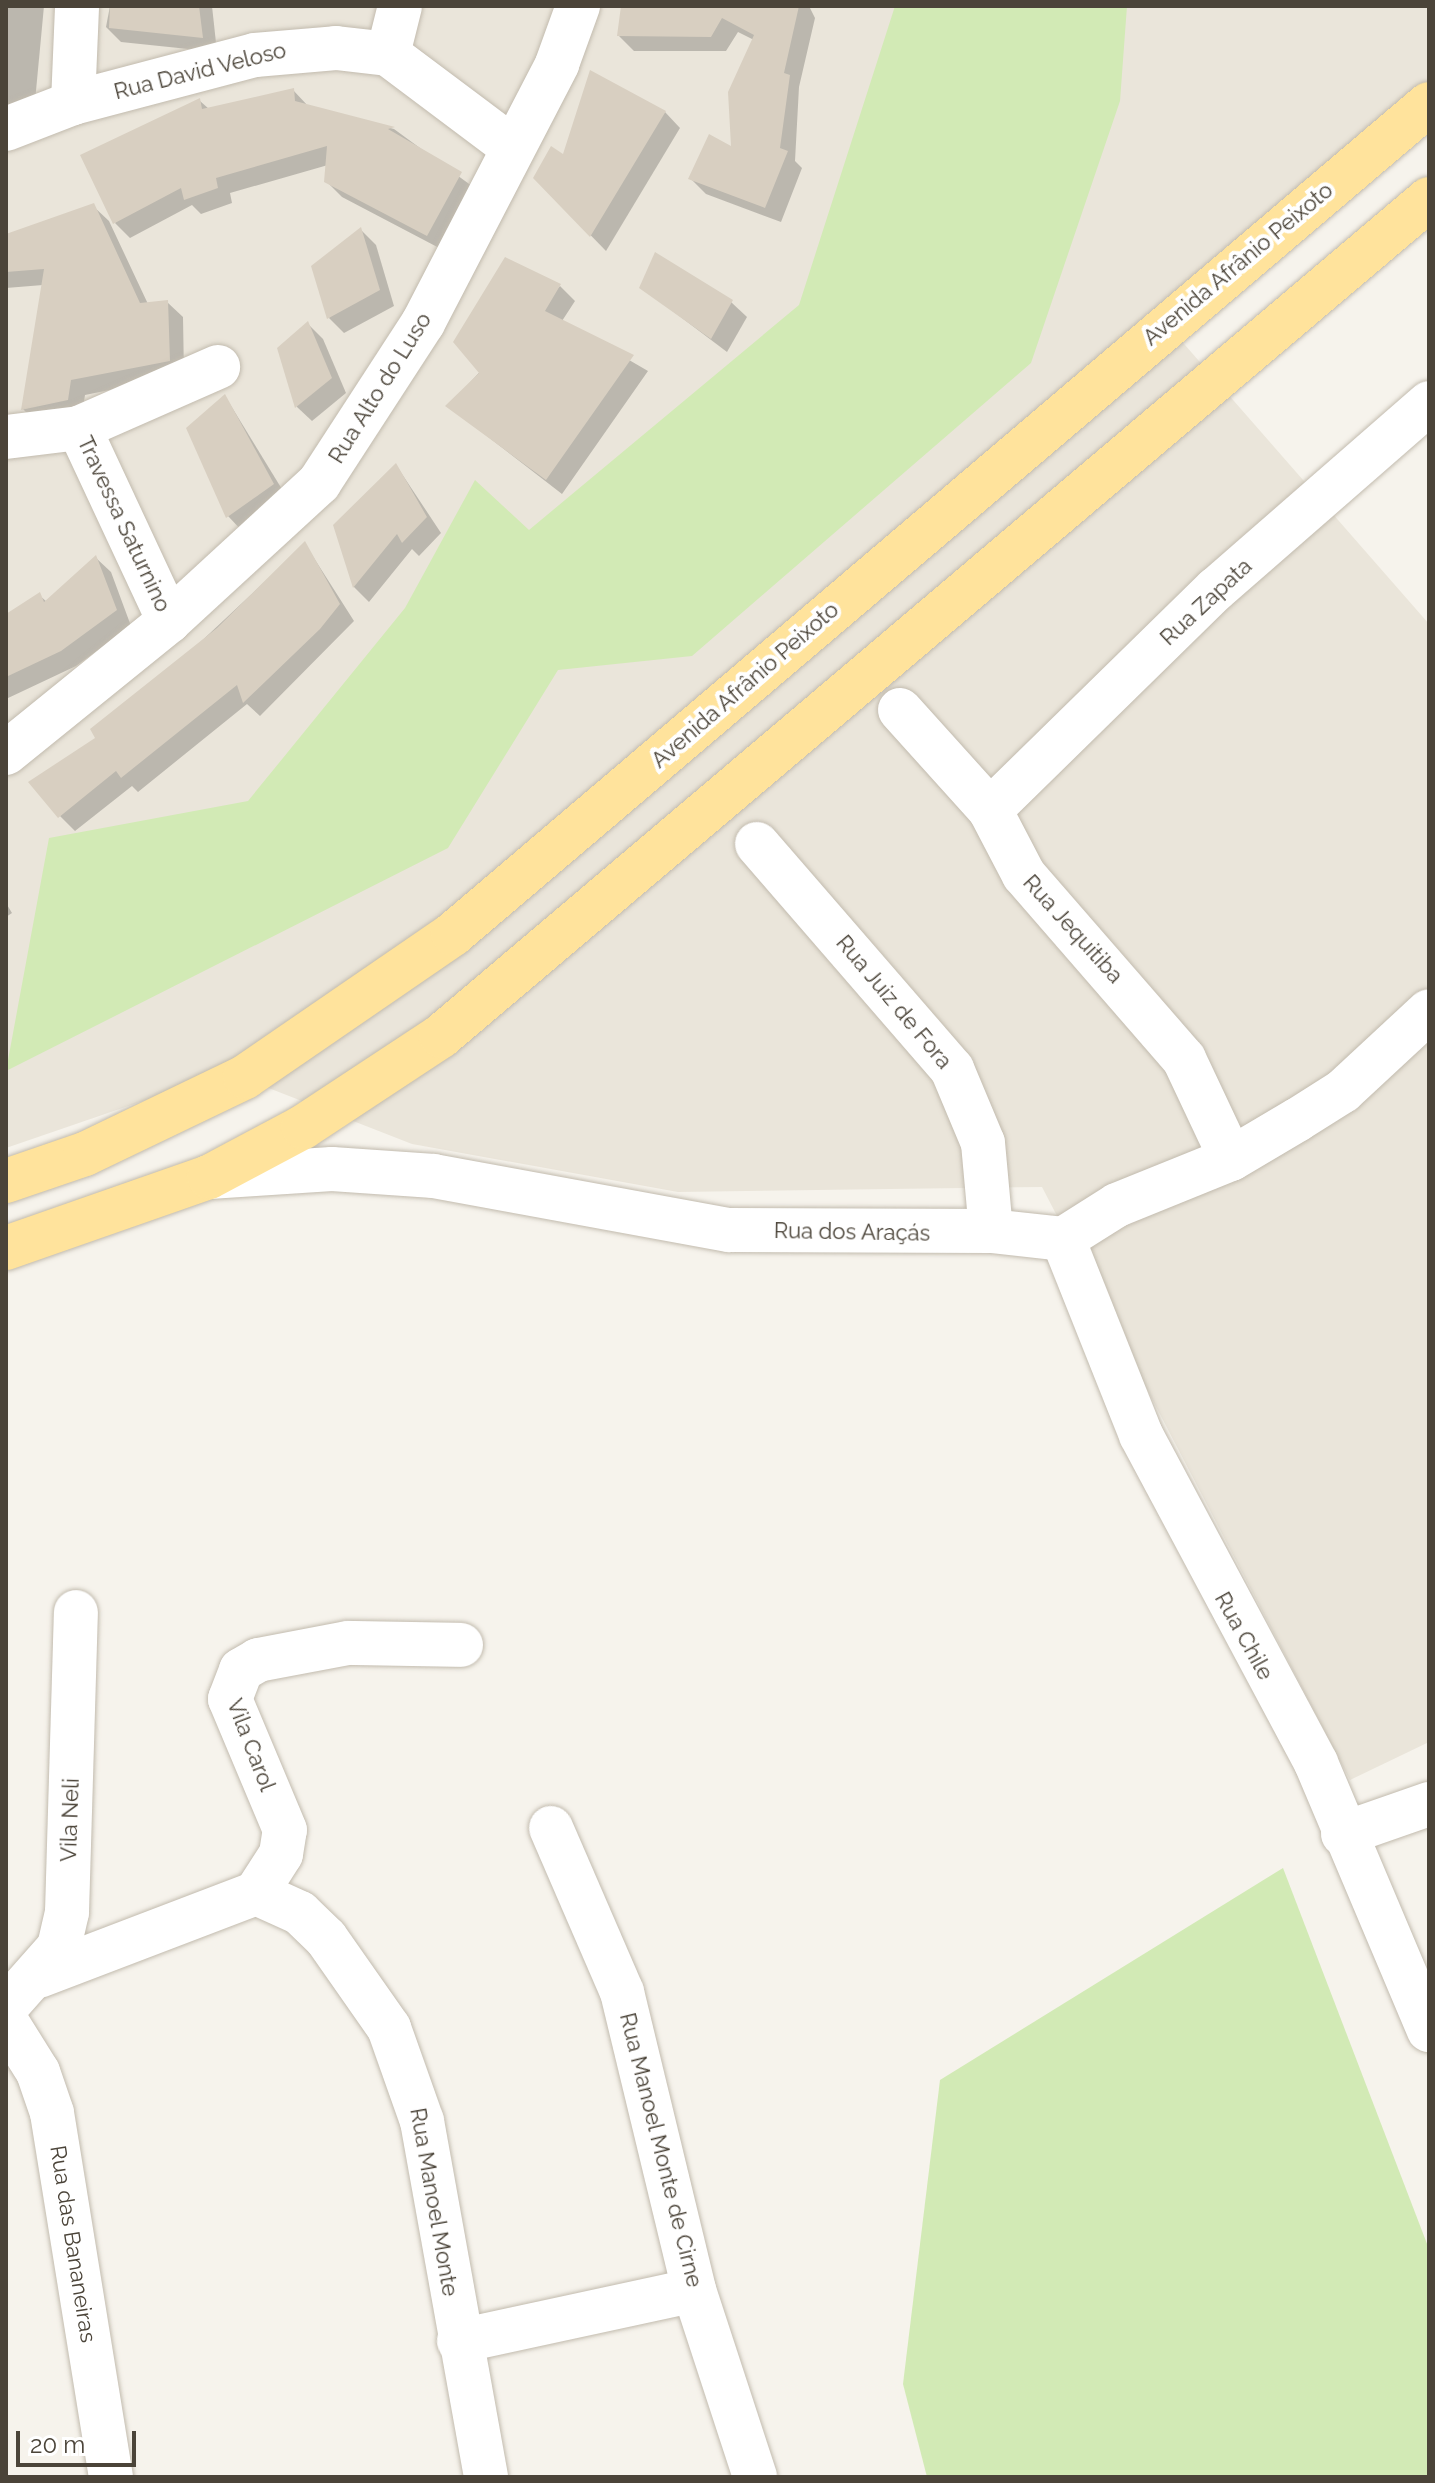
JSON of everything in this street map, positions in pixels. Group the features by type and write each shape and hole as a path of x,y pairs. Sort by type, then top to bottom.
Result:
{"main road":[{"name":"Avenida Afrânio Peixoto","path":"6,1181 85,1154 245,1077 453,934 1429,104"},
{"path":"6,1248 209,1177 382,1077 523,973 1429,199"}],"street":[{"path":"73,103 77,6"},
{"path":"400,6 388,54 512,147"},
{"name":"Rua Alto do Luso","path":"6,753 169,621 319,483 354,435 423,323 557,64 578,6"},
{"name":"Rua David Veloso","path":"6,129 73,103 298,47 388,54"},
{"path":"6,437 79,428 218,367"},
{"name":"Rua Zapata","path":"990,810 1216,589 1429,403"},
{"name":"Travessa Saturnino","path":"79,428 169,621"},
{"name":"Rua Jequitiba","path":"900,710 990,810 1024,875 1184,1059 1231,1159"},
{"name":"Rua Juiz de Fora","path":"757,844 952,1069 983,1143 991,1231"},
{"path":"1063,1239 1117,1205 1231,1159 1343,1091 1429,1011"},
{"name":"Rua dos Araçás","path":"209,1177 332,1169 434,1176 729,1230 991,1231 1063,1239"},
{"name":"Rua Chile","path":"1063,1239 1141,1435 1316,1763 1343,1834 1426,2015"},
{"name":"Vila Neli","path":"6,2007 39,1976 59,1947 67,1912 76,1612"},
{"name":"Vila Carol","path":"256,1893 281,1854 285,1830 230,1699 241,1670 258,1660 348,1643 461,1645"},
{"path":"1343,1834 1429,1804"},
{"name":"Rua Manoel Monte de Cirne","path":"551,1828 622,1992 694,2290 755,2477"},
{"path":"39,1976 256,1893"},
{"name":"Rua Manoel Monte","path":"256,1893 300,1913 326,1938 389,2028 422,2121 459,2341 486,2477"},
{"name":"Rua das Bananeiras","path":"6,2021 38,2072 52,2113 111,2477"},
{"path":"459,2341 694,2290"}],"shaded area":[{"path":"6,6 1429,6 1429,89 1178,337 1429,624 1429,1742 1350,1780 1042,1187 678,1192 412,1144 266,1087 239,1068 6,1148"}],"green space":[{"path":"895,6 1127,6 1120,101 1031,363 692,656 558,670 448,848 6,1071 49,838 248,801 405,608 475,480 529,530 799,305"},
{"path":"1283,1868 1429,2249 1429,2477 927,2477 903,2384 940,2080"}],"building":[{"path":"110,6 199,6 203,38 109,28"},
{"path":"621,6 799,6 784,73 790,75 780,148 788,151 765,208 688,179 709,134 731,146 728,92 754,35 722,18 711,37 617,36"},
{"path":"590,70 666,111 590,237 533,178 551,146 563,154"},
{"path":"294,88 295,101 395,127 388,129 462,172 427,236 324,182 327,146 216,178 218,188 184,200 181,188 113,224 80,155 200,98 202,109"},
{"path":"94,203 140,303 168,300 170,361 71,380 68,400 21,410 44,269 6,272 6,234"},
{"path":"361,227 380,290 327,319 311,266"},
{"path":"655,252 733,300 711,339 639,288"},
{"path":"505,257 561,284 545,311 634,355 546,480 445,406 479,373 453,342"},
{"path":"308,321 332,378 295,408 277,348"},
{"path":"225,394 274,484 226,518 186,428"},
{"path":"396,463 427,517 402,543 397,534 353,588 333,525"},
{"path":"305,541 340,604 320,629 243,703 237,685 121,778 116,771 58,818 28,782 95,738 90,729 217,628"},
{"path":"96,555 117,610 61,651 6,677 6,614 40,592 44,602"}]}
